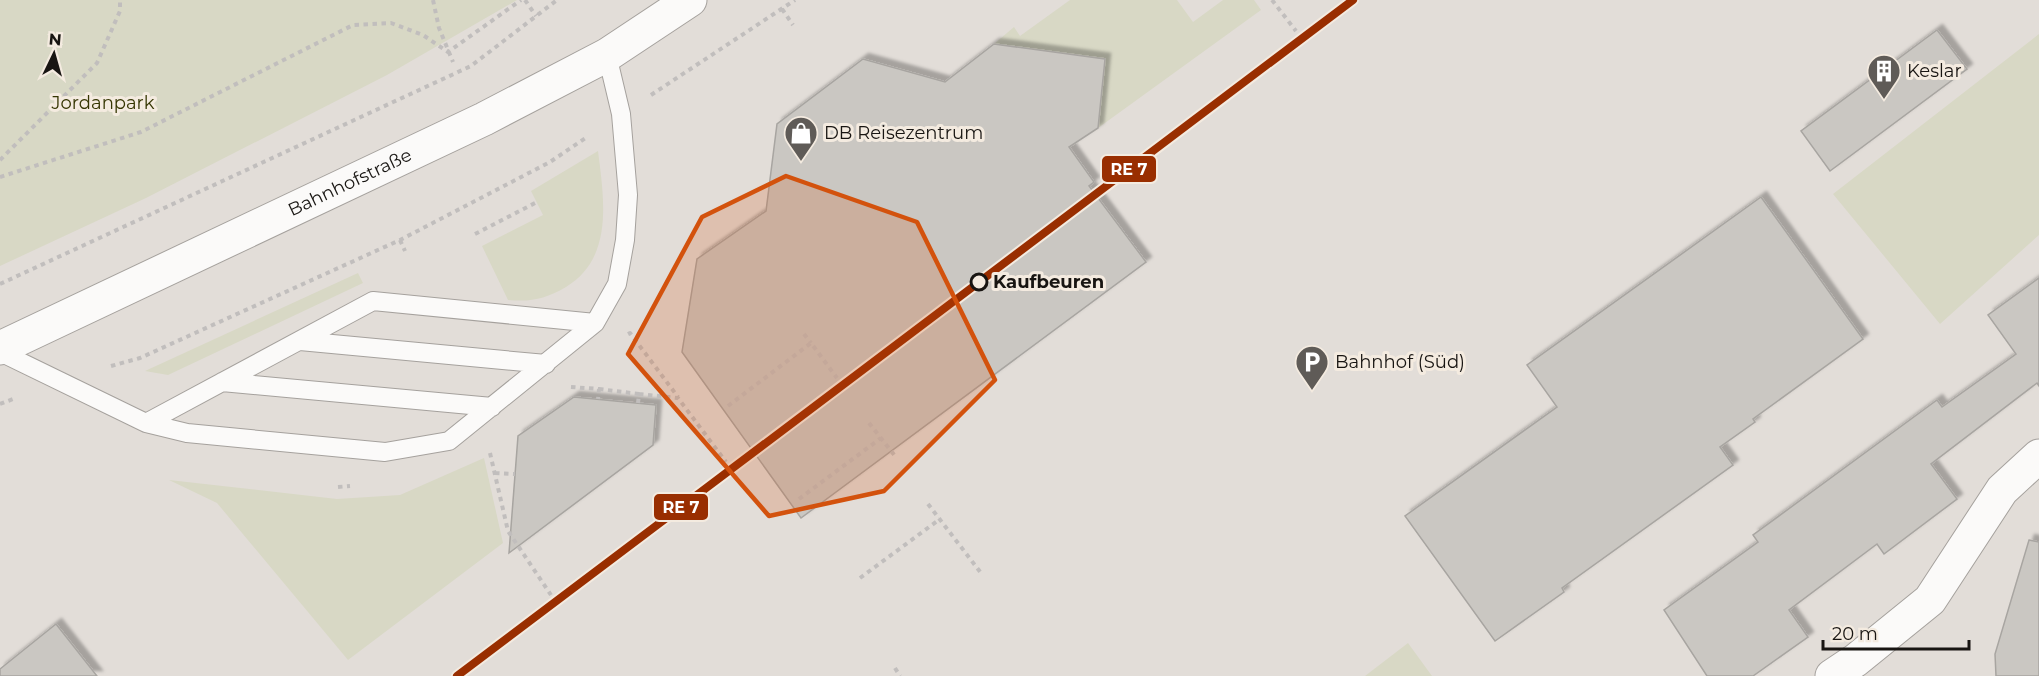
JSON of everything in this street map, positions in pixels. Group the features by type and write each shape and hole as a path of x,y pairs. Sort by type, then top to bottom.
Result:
{"street":[{"name":"Bahnhofstraße","path":"0,350 484,119 607,55 690,0"},
{"path":"1832,676 1856,660 1930,600 2002,490 2039,456"}],"lane":[{"path":"0,350 146,423 187,433 385,452 449,441 595,323 616,284 625,240 628,195 621,114 607,55"},
{"path":"146,423 373,301 595,323"},
{"path":"300,340 546,364"},
{"path":"222,382 487,411"}],"path":[{"path":"0,160 97,63 120,11 120,0"},
{"path":"433,0 439,28 453,62"},
{"path":"448,52 523,0 537,16"},
{"path":"0,284 471,66 557,0"},
{"path":"0,404 61,381 140,358 400,240 550,162 795,0"},
{"path":"1272,0 1296,31"},
{"path":"782,9 793,25"},
{"path":"0,177 141,132 353,25 391,23 423,35 448,52"},
{"path":"475,234 537,202"},
{"path":"400,240 405,251"},
{"path":"623,338 630,333 726,462"},
{"path":"804,334 837,378"},
{"path":"729,405 811,343"},
{"path":"599,389 678,398"},
{"path":"638,403 639,394"},
{"path":"487,411 495,472 508,531 551,595"},
{"path":"869,423 895,456"},
{"path":"799,499 881,438"},
{"path":"495,472 516,474"},
{"path":"928,504 981,573"},
{"path":"860,578 940,519"},
{"path":"895,668 900,676"}],"highlighted area":[{"path":"786,176 917,222 995,380 884,491 769,516 628,354 702,217"}],"green space":[{"name":"Jordanpark","path":"0,0 517,0 387,75 146,198 0,266"},
{"path":"1070,0 1177,0 1193,22 1223,0 1254,0 1261,10 1098,128 1104,59 994,44 1014,27 1020,36"},
{"path":"2039,34 2039,235 1940,324 1833,194"},
{"path":"598,151 602,188 602,226 599,244 592,260 581,275 558,291 538,299 508,300 482,246 543,215 531,191"},
{"path":"358,273 363,283 168,375 145,371"},
{"path":"484,458 503,543 348,660 217,503 169,480 337,499 400,495"},
{"path":"1408,643 1432,676 1365,676"}],"building":[{"name":"Keslar","path":"1937,30 1967,69 1830,171 1801,131"},
{"path":"994,44 1105,59 1098,128 1069,147 1094,182 1089,186 1146,262 801,518 682,352 697,259 766,211 777,124 863,59 945,82"},
{"path":"1761,197 1863,339 1753,419 1755,422 1720,447 1733,465 1562,588 1564,592 1495,641 1405,516 1557,407 1527,365"},
{"path":"2039,278 2039,386 2037,383 1931,464 1957,499 1884,554 1877,544 1789,610 1808,637 1753,676 1707,676 1664,610 1758,542 1753,535 1937,400 1942,407 2016,354 1988,315"},
{"path":"574,397 656,405 653,445 509,553 518,436"},
{"path":"2029,540 2039,542 2039,676 1996,676 1995,654"},
{"path":"56,624 97,676 0,676 0,669"}],"transit line":[{"path":"457,676 1353,0"}],"place":[{"name":"Keslar","path":"1884,100"},
{"name":"DB Reisezentrum","path":"801,162"},
{"name":"Kaufbeuren","path":"979,282"},
{"name":"Bahnhof (Süd)","path":"1312,391"}]}
